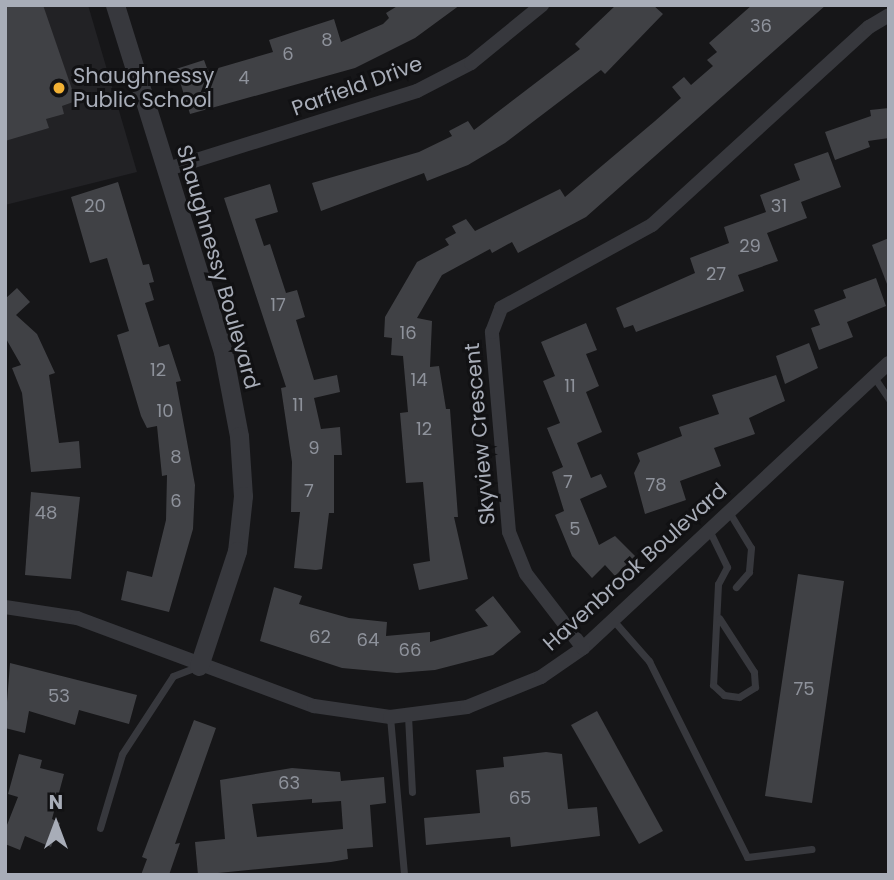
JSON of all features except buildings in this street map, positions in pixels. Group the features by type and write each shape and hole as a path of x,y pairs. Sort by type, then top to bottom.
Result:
{"street":[{"name":"Shaughnessy Boulevard","path":"115,5 223,352 242,472 237,551 199,666"},
{"name":"Parfield Drive","path":"167,169 417,91 471,63 542,5"},
{"name":"Skyview Crescent","path":"583,648 526,574 509,532 492,332 501,308 652,225 869,27 889,15"},
{"name":"Havenbrook Boulevard","path":"5,607 77,618 199,666 314,706 390,718 467,707 541,677 583,648 889,363"}],"lane":[{"path":"874,377 889,399"},
{"path":"729,512 751,548 749,572 736,587"},
{"path":"710,531 727,567 718,584 719,618 713,685 724,695 740,697 755,687 754,672 719,618"},
{"path":"613,620 649,661 747,857 812,849"},
{"path":"100,828 122,754 173,676 199,666"},
{"path":"408,716 412,792"},
{"path":"390,718 404,875"}],"shaded area":[{"name":"Shaughnessy Public School","path":"5,5 88,5 137,172 5,205"}],"place":[{"name":"Shaughnessy Public School","path":"59,88"}]}
